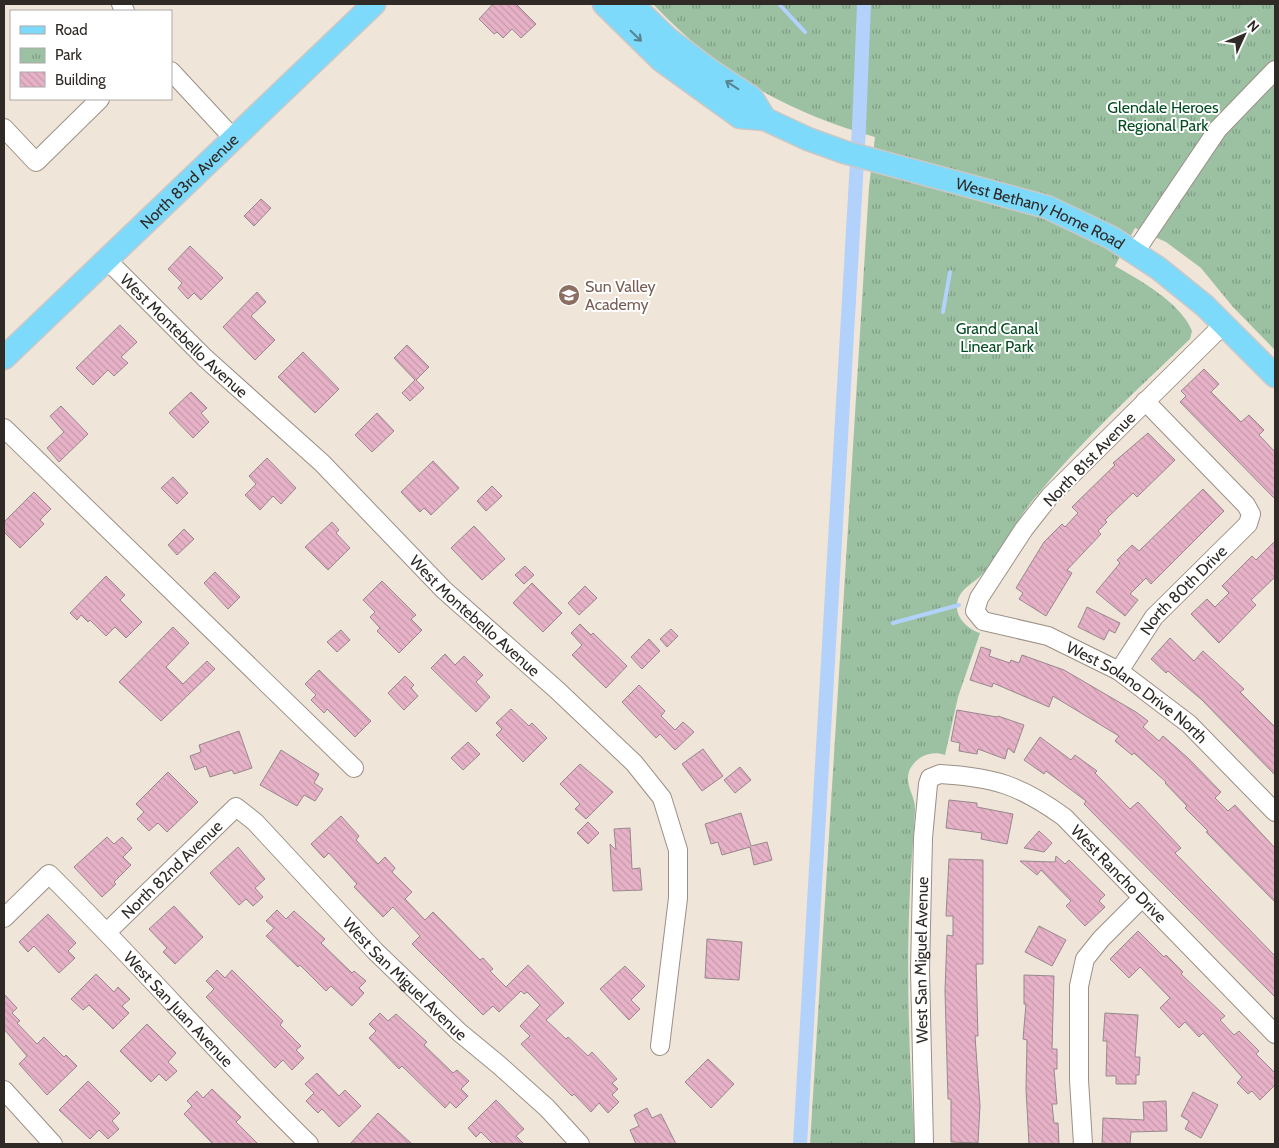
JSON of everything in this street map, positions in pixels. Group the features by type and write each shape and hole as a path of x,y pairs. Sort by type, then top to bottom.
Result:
{"main road":[{"name":"North 83rd Avenue","path":"4,358 374,4"},
{"name":"West Bethany Home Road","path":"604,4 661,60 740,117 765,119 808,139 871,160 1047,208 1112,238 1170,276 1224,324 1275,376"},
{"path":"632,4 667,38 711,72 752,98 765,119"}],"street":[{"path":"1135,252 1218,129 1233,110 1275,70"},
{"path":"172,72 234,139"},
{"path":"4,128 36,162 99,100"},
{"name":"West Montebello Avenue","path":"107,260 205,358 322,463 444,590 557,690 634,763 662,798 678,850 678,898 660,1046"},
{"name":"North 81st Avenue","path":"975,611 980,598 1024,529 1050,496 1224,324"},
{"name":"North 80th Drive","path":"1119,671 1154,617 1248,524 1251,514 1246,504 1145,401"},
{"path":"4,428 354,768"},
{"name":"West Solano Drive North","path":"975,611 983,621 1048,636 1119,671 1189,724 1275,812"},
{"name":"West Rancho Drive","path":"930,778 940,774 1006,783 1026,791 1064,817 1275,1034"},
{"name":"West San Miguel Avenue","path":"924,1144 920,970 923,838 930,778"},
{"name":"West San Miguel Avenue","path":"236,807 256,822 375,951 459,1032 500,1065 547,1108 580,1144"},
{"name":"North 82nd Avenue","path":"107,932 236,807"},
{"name":"West San Juan Avenue","path":"4,918 49,874 107,932 206,1039 309,1144"},
{"path":"1083,1144 1079,1080 1079,986 1086,959 1101,939 1142,898"},
{"path":"4,1090 53,1144"}],"green space":[{"name":"Grand Canal Linear Park","path":"653,4 1275,4 1275,350 1233,307 1201,268 1166,242 1135,228 1115,266 1170,302 1187,321 1192,331 1190,339 1112,414 1056,473 1030,503 981,576 961,593 957,603 958,613 963,622 971,629 980,633 958,697 945,755 935,753 925,755 913,764 908,774 915,805 910,889 908,985 915,1144 810,1144 869,187 875,137 811,115 755,87 728,70 703,50"}],"building":[{"path":"493,4 516,4 536,24 521,38 512,29 503,38 497,32 494,34 479,19"},
{"path":"261,199 271,208 254,226 244,216"},
{"path":"190,246 223,278 201,300 194,293 188,299 178,288 182,283 168,269"},
{"path":"257,292 266,302 251,316 275,340 255,360 223,327"},
{"path":"120,325 137,342 121,357 128,363 114,376 108,370 93,385 76,368"},
{"path":"407,345 429,367 416,380 424,388 410,401 402,393 415,380 394,358"},
{"path":"303,352 339,389 315,413 278,377"},
{"path":"1204,369 1219,384 1211,392 1241,422 1249,415 1264,430 1259,435 1275,452 1275,499 1180,402 1186,396 1181,391"},
{"path":"191,392 207,408 201,413 209,422 193,438 169,413"},
{"path":"61,406 88,434 59,462 47,448 64,432 50,416"},
{"path":"377,413 394,431 372,452 355,435"},
{"path":"1148,433 1175,460 1137,497 1133,493 1105,520 1107,522 1098,531 1101,534 1067,570 1072,573 1046,616 1019,599 1023,593 1016,588 1044,542 1062,524 1065,527 1078,513 1072,507 1115,465 1113,463"},
{"path":"267,458 296,488 281,504 273,496 260,510 245,495 256,484 249,476"},
{"path":"433,461 459,488 431,515 424,508 420,512 401,492"},
{"path":"173,477 188,493 177,504 161,488"},
{"path":"492,486 502,496 486,511 477,501"},
{"path":"1203,489 1224,511 1151,584 1146,578 1130,594 1138,600 1125,616 1096,592 1120,563 1117,560 1132,545 1139,551"},
{"path":"34,492 51,509 40,520 44,524 20,548 4,532 4,522"},
{"path":"332,522 339,530 336,533 350,548 328,570 305,547"},
{"path":"474,526 505,559 482,580 451,548"},
{"path":"184,529 194,539 177,555 168,545"},
{"path":"1275,541 1275,577 1251,600 1256,605 1219,643 1191,614 1207,599 1215,607 1229,593 1222,586 1252,556 1256,560"},
{"path":"525,566 534,575 524,584 515,575"},
{"path":"215,572 240,597 228,609 204,583"},
{"path":"106,576 125,595 120,600 142,622 126,638 115,627 106,636 90,620 88,622 81,615 77,620 70,613"},
{"path":"382,581 416,615 411,619 422,630 399,653 377,631 380,628 370,617 375,612 363,600"},
{"path":"532,583 562,613 543,632 513,603"},
{"path":"585,586 597,598 579,615 568,603"},
{"path":"1087,607 1120,623 1115,633 1109,630 1104,640 1078,627"},
{"path":"580,624 591,635 593,633 627,666 606,688 572,655 582,645 571,633"},
{"path":"173,627 189,643 166,667 183,684 207,661 215,669 161,721 119,682"},
{"path":"671,629 678,636 667,647 660,639"},
{"path":"341,630 350,640 337,652 327,642"},
{"path":"1170,638 1194,661 1203,651 1244,689 1240,692 1275,727 1275,775 1202,700 1168,671 1166,673 1151,659"},
{"path":"649,639 660,651 642,669 631,657"},
{"path":"981,647 991,650 989,656 1010,663 1011,660 1019,663 1022,655 1064,670 1148,721 1143,727 1159,741 1163,736 1188,758 1221,792 1215,798 1228,811 1235,805 1275,848 1275,902 1206,832 1208,831 1185,808 1187,806 1166,782 1134,753 1132,755 1115,741 1119,736 1053,696 1049,707 993,683 992,687 970,680"},
{"path":"445,654 455,665 464,656 483,675 476,682 490,697 476,712 431,668"},
{"path":"319,670 371,721 355,737 327,709 324,713 311,700 316,695 305,684"},
{"path":"405,676 414,685 411,688 418,696 404,710 388,693"},
{"path":"639,685 665,711 661,716 675,730 683,722 694,732 675,750 660,734 656,738 622,702"},
{"path":"511,709 529,726 532,723 547,738 523,762 496,735 502,729 496,723"},
{"path":"957,710 998,716 1024,725 1014,753 1008,748 1005,759 978,749 977,754 959,751 960,743 951,741"},
{"path":"239,731 252,768 234,774 232,770 210,777 206,766 195,770 190,756 201,752 199,745"},
{"path":"1040,737 1071,760 1075,755 1097,771 1095,773 1130,809 1138,802 1181,848 1175,853 1275,956 1275,997 1084,804 1086,801 1046,771 1044,774 1024,760"},
{"path":"468,742 480,754 463,770 451,758"},
{"path":"703,749 723,776 702,791 682,764"},
{"path":"281,750 319,774 314,783 323,789 315,801 304,795 297,806 260,785"},
{"path":"580,764 613,792 586,819 575,809 580,804 560,784"},
{"path":"740,767 751,780 735,793 724,780"},
{"path":"168,772 198,802 167,832 158,823 149,831 137,819 144,812 136,804"},
{"path":"949,800 977,803 977,807 1013,814 1007,844 981,839 982,833 946,828"},
{"path":"741,813 751,846 767,842 772,860 754,865 750,847 722,855 718,842 711,844 705,824"},
{"path":"341,816 359,836 356,840 378,864 385,857 395,868 392,872 412,892 405,899 425,920 433,912 480,960 483,958 493,969 490,971 506,987 528,965 564,1003 546,1020 588,1056 592,1052 617,1079 612,1083 618,1089 612,1095 619,1102 608,1113 599,1103 591,1112 574,1094 572,1096 521,1044 530,1036 520,1026 540,1005 527,992 524,994 521,991 499,1012 493,1006 483,1015 412,944 420,936 393,907 383,917 354,887 357,884 329,853 324,858 311,844"},
{"path":"588,822 599,833 588,844 577,833"},
{"path":"630,828 632,869 640,868 642,890 613,891 610,844 616,850 614,829"},
{"path":"1039,831 1052,843 1044,852 1024,848"},
{"path":"107,837 114,844 122,837 132,848 123,857 131,865 114,882 116,884 102,897 74,867"},
{"path":"238,847 265,879 255,888 263,897 253,906 246,899 239,905 210,873"},
{"path":"1056,856 1065,864 1069,860 1105,895 1099,901 1105,907 1085,926 1066,906 1071,901 1041,870 1037,875 1020,861 1055,862"},
{"path":"949,859 983,860 983,964 976,964 978,1036 975,1036 980,1106 978,1143 951,1142 951,1099 948,1099 945,991 947,935 953,936 953,916 946,916"},
{"path":"174,906 203,937 175,964 163,952 167,948 149,929"},
{"path":"277,910 286,919 294,911 325,939 321,943 352,973 354,971 366,981 359,988 364,993 352,1006 331,986 326,991 300,965 298,967 266,936 274,928 266,921"},
{"path":"48,914 76,943 68,951 75,958 59,973 34,946 28,952 19,942"},
{"path":"1039,926 1066,940 1052,966 1025,952"},
{"path":"1138,931 1164,957 1166,955 1183,972 1181,974 1225,1016 1220,1020 1234,1035 1239,1031 1259,1051 1256,1054 1275,1073 1275,1085 1260,1100 1252,1091 1248,1094 1237,1083 1242,1077 1203,1033 1199,1037 1185,1022 1179,1028 1160,1008 1170,998 1140,967 1129,978 1110,959"},
{"path":"707,939 742,942 739,980 705,978"},
{"path":"625,966 645,986 631,1000 640,1009 629,1020 600,989"},
{"path":"217,970 225,978 232,970 283,1021 280,1025 301,1046 296,1050 304,1058 292,1070 283,1060 275,1068 206,997 214,989 206,981"},
{"path":"96,974 114,992 118,987 130,999 122,1006 129,1013 113,1029 89,1005 83,1010 71,999"},
{"path":"1024,975 1054,976 1052,1049 1057,1049 1057,1069 1054,1069 1057,1104 1052,1104 1054,1123 1058,1123 1059,1144 1029,1144 1026,1089 1027,1040 1023,1039 1026,1004 1024,1004"},
{"path":"4,994 17,1008 12,1013 20,1021 17,1023 37,1044 44,1037 64,1057 66,1055 77,1066 47,1095 19,1064 27,1056 4,1029"},
{"path":"380,1013 388,1021 396,1014 427,1042 424,1045 453,1073 457,1070 469,1081 461,1089 468,1096 456,1108 450,1102 445,1108 402,1066 399,1069 369,1038 376,1031 369,1024"},
{"path":"1105,1013 1138,1015 1135,1057 1140,1057 1139,1075 1136,1075 1136,1084 1116,1084 1116,1076 1106,1076 1107,1041 1103,1041"},
{"path":"147,1024 176,1053 168,1062 177,1071 166,1081 159,1074 151,1082 120,1051"},
{"path":"708,1059 734,1084 711,1108 685,1082"},
{"path":"317,1073 339,1096 345,1090 361,1106 339,1127 322,1109 318,1113 306,1101 314,1093 305,1084"},
{"path":"88,1081 120,1113 112,1121 119,1129 108,1139 99,1130 90,1139 59,1110"},
{"path":"212,1089 241,1117 236,1122 258,1144 213,1144 184,1114 192,1106 187,1101 197,1091 203,1098"},
{"path":"1193,1092 1218,1105 1201,1138 1185,1129 1189,1121 1181,1116"},
{"path":"496,1100 524,1129 516,1136 524,1144 493,1144 481,1132 476,1137 468,1128"},
{"path":"1166,1101 1167,1131 1131,1132 1130,1144 1102,1144 1103,1118 1144,1120 1143,1102"},
{"path":"647,1108 652,1118 661,1114 676,1144 636,1144 630,1130 639,1126 634,1115"},
{"path":"378,1113 412,1144 350,1144"}],"waterway":[{"path":"779,4 805,32"},
{"path":"800,1144 859,127 864,4"},
{"path":"943,312 950,272"},
{"path":"893,623 959,605"}],"place":[{"name":"Sun Valley Academy","path":"569,295"}],"park label":[{"name":"Glendale Heroes Regional Park","path":"1163,116"}]}
